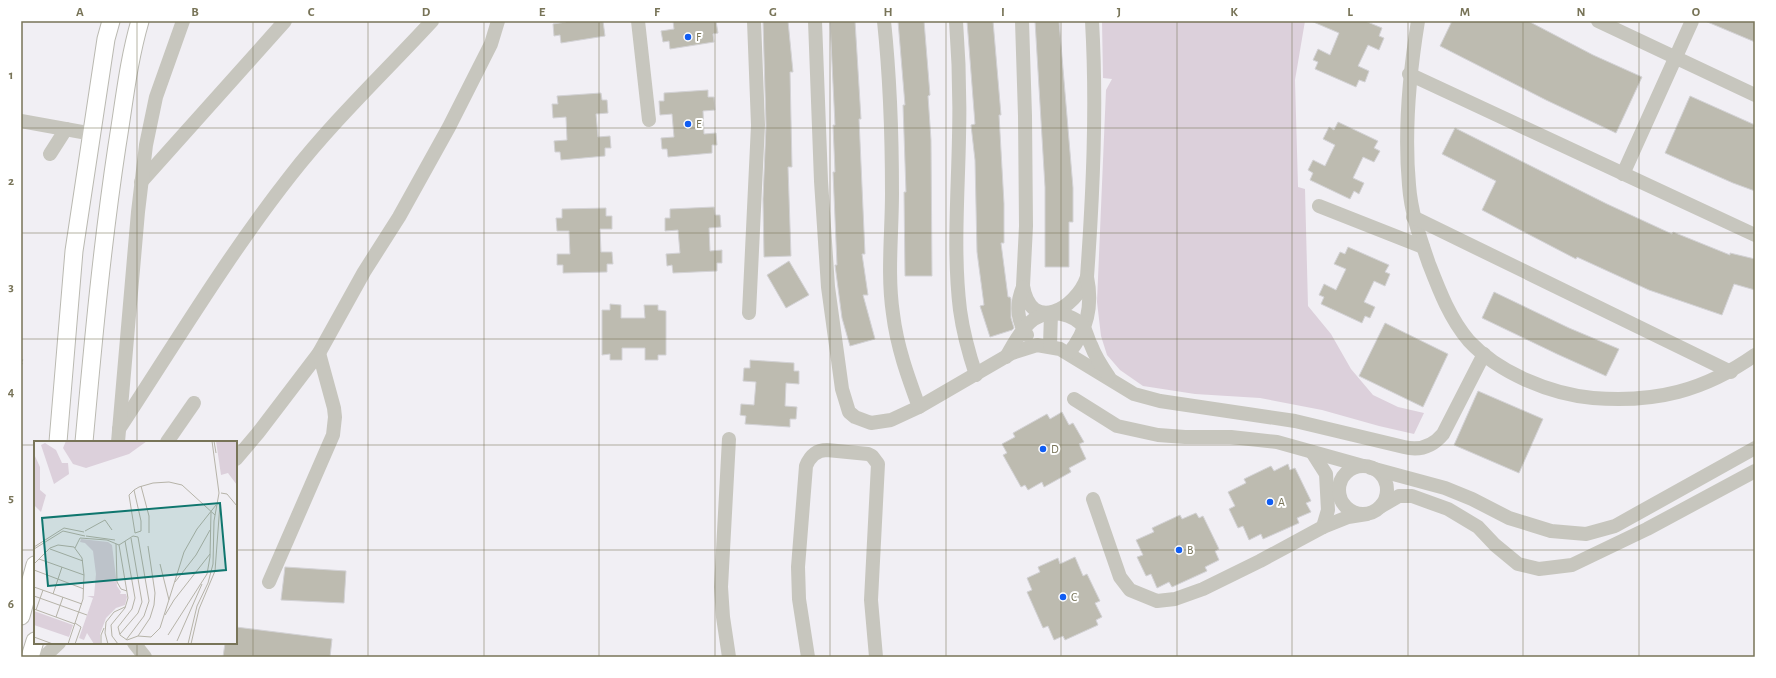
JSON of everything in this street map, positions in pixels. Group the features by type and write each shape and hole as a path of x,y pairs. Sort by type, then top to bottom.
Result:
{"main road":[{"path":"58,441 74,251 93,134 106,39 111,21"},
{"path":"84,441 96,298 106,218 126,78 140,21"},
{"path":"21,616 34,569"},
{"path":"30,657 34,644"}],"street":[{"path":"119,436 141,182 150,118 182,21"},
{"path":"141,182 285,21"},
{"path":"119,436 230,259 291,175 324,135 432,21"},
{"path":"237,458 258,433 319,353 364,272 399,217 449,127 490,44 498,21"},
{"path":"638,21 649,120"},
{"path":"749,313 758,125 754,21"},
{"path":"815,21 825,251 830,302 842,389 849,412 861,421 880,423 891,420 919,407 1005,359 1020,349 1044,345"},
{"path":"884,21 891,134 891,299 897,342 905,370 919,407"},
{"path":"956,21 959,67 960,136 957,277 961,317 966,344 976,375"},
{"path":"1022,21 1026,226 1023,286 1024,294 1032,306 1038,310 1073,318 1084,328 1095,355 1110,379"},
{"path":"1069,353 1084,328 1090,302 1087,277 1095,132 1092,21"},
{"path":"1418,21 1409,74 1407,128 1409,186 1413,217 1438,288 1451,315 1469,340 1484,354 1517,375 1546,388 1580,397 1614,400 1643,399 1675,394 1731,372 1755,355"},
{"path":"1598,21 1755,95"},
{"path":"1623,174 1692,21"},
{"path":"1409,74 1755,235"},
{"path":"21,121 93,134"},
{"path":"50,154 66,129"},
{"path":"1319,206 1423,247"},
{"path":"1413,217 1731,372"},
{"path":"1005,359 1023,328 1035,317 1063,308 1074,300 1084,286 1087,277"},
{"path":"1023,286 1018,307 1023,328 1032,341 1069,353 1134,394 1160,401 1294,421 1404,448 1419,449 1433,444 1443,434 1484,354"},
{"path":"1044,345 1051,313"},
{"path":"269,582 334,431 334,408 319,353"},
{"path":"1074,399 1117,426 1158,434 1185,437 1230,437 1277,442 1445,488 1472,499 1509,518 1551,530 1586,534 1615,526 1755,448"},
{"path":"168,441 194,403"},
{"path":"729,657 723,617 721,587 730,439"},
{"path":"808,657 799,599 798,567 806,466 812,456 822,450 827,450 868,454 876,460 878,464 871,600 876,657"},
{"path":"1312,452 1326,474 1328,510 1323,527"},
{"path":"1367,514 1352,512 1341,501 1339,494 1339,486 1347,472 1354,467 1367,467 1381,475 1386,486 1387,493 1380,507"},
{"path":"1093,499 1120,577 1130,590 1157,601 1175,599 1202,589 1260,562 1323,527 1348,517 1367,514 1398,496 1412,496 1448,509 1478,527 1495,545 1518,564 1539,569 1572,565 1647,529 1755,471"},
{"path":"44,657 58,644"},
{"path":"135,644 145,657"}],"path":[{"path":"21,360 23,361 21,364"}],"shaded area":[{"path":"1102,21 1305,21 1295,80 1298,187 1305,189 1308,306 1331,334 1351,369 1373,395 1398,407 1424,413 1414,434 1322,410 1260,398 1195,394 1143,386 1120,370 1107,355 1101,336 1097,302 1106,90 1112,79 1103,78"}],"building":[{"path":"566,21 603,21 605,36 561,43 560,35 554,36 553,24"},
{"name":"F","path":"673,21 716,21 718,33 713,34 714,42 670,49 669,41 663,42 661,31 674,29"},
{"path":"763,21 788,21 793,72 790,72 792,167 788,167 791,256 764,257 763,199 766,125"},
{"path":"830,21 855,21 861,119 859,119 865,254 862,254 868,295 863,295 875,339 850,346 842,318 835,265 837,265 833,172 835,172 833,125 835,125"},
{"path":"898,21 924,21 930,95 928,96 931,140 932,276 905,276 904,192 906,192 903,105 905,105"},
{"path":"967,21 993,21 1001,115 999,115 1004,204 1004,243 1001,243 1008,297 1011,299 1011,318 1014,328 990,337 980,306 984,305 977,252 975,160 971,125 975,124"},
{"path":"1035,21 1059,21 1073,188 1073,222 1069,222 1069,267 1045,267 1045,187"},
{"path":"1311,21 1365,21 1382,28 1379,36 1384,38 1379,50 1368,45 1358,66 1369,71 1365,82 1359,80 1356,87 1315,69 1318,62 1313,60 1318,49 1330,55 1339,33"},
{"path":"1452,21 1528,21 1593,55 1642,77 1616,133 1546,100 1440,46"},
{"path":"1705,21 1755,21 1755,42"},
{"name":"E","path":"708,90 708,97 714,97 715,110 703,111 704,134 716,133 717,145 712,145 712,153 668,157 667,149 662,149 661,138 674,137 672,114 660,115 659,101 664,101 664,93"},
{"path":"601,93 602,100 607,100 608,113 596,114 598,137 610,136 611,148 605,148 605,156 561,160 560,152 555,152 554,141 567,140 566,117 553,118 552,104 558,104 557,96"},
{"path":"1690,96 1755,125 1755,191 1665,153"},
{"path":"1338,122 1378,141 1374,148 1380,151 1374,162 1363,157 1353,178 1364,183 1359,194 1354,191 1350,199 1310,180 1313,173 1308,170 1313,160 1325,166 1335,145 1323,139 1329,127 1334,130"},
{"path":"1455,128 1607,204 1672,234 1673,232 1730,255 1730,253 1755,259 1755,290 1734,284 1722,315 1649,290 1577,257 1576,259 1482,210 1496,181 1442,154"},
{"path":"714,207 715,215 720,215 721,227 709,228 710,251 722,250 722,263 717,263 717,271 673,273 672,265 667,266 666,254 680,253 678,230 665,231 665,218 670,218 670,209"},
{"path":"606,208 606,216 612,216 612,229 600,229 601,252 612,252 613,264 607,264 607,272 563,273 563,265 557,265 557,254 570,254 569,231 557,231 556,218 562,218 562,209"},
{"path":"1348,247 1389,265 1385,272 1390,274 1385,286 1374,281 1364,302 1375,307 1370,318 1365,316 1362,323 1321,304 1324,297 1319,295 1324,284 1336,290 1346,269 1334,264 1340,252 1345,254"},
{"path":"789,261 809,295 786,308 767,275"},
{"path":"1494,292 1569,328 1619,349 1606,376 1482,318"},
{"path":"610,304 621,305 621,318 645,318 644,305 658,305 658,310 666,311 666,355 658,355 658,360 645,360 645,348 622,348 622,360 610,360 610,354 602,355 602,310 610,310"},
{"path":"1385,323 1448,354 1423,407 1359,376"},
{"path":"750,360 794,363 794,371 799,371 799,384 786,383 785,406 797,407 796,419 790,419 790,427 745,424 746,416 740,415 741,404 754,405 756,382 743,381 744,368 750,368"},
{"path":"1478,391 1543,419 1519,473 1454,445"},
{"name":"D","path":"1062,412 1069,425 1073,423 1084,442 1079,444 1086,459 1069,468 1071,472 1044,487 1042,482 1028,490 1025,485 1021,487 1003,455 1007,453 1002,444 1015,437 1013,433 1047,414 1050,419"},
{"name":"A","path":"1288,464 1290,470 1295,468 1311,501 1306,503 1311,512 1297,518 1299,523 1263,539 1261,534 1249,540 1243,526 1238,528 1229,509 1235,506 1228,492 1246,483 1244,479 1271,466 1274,471"},
{"name":"B","path":"1196,513 1199,518 1203,516 1219,549 1215,551 1219,560 1205,567 1207,571 1172,587 1169,582 1157,588 1151,574 1146,576 1137,557 1143,555 1136,540 1154,532 1152,528 1180,515 1182,519"},
{"name":"C","path":"1075,557 1083,576 1087,574 1100,601 1095,603 1102,617 1096,620 1098,625 1065,640 1063,636 1054,640 1048,626 1043,628 1027,592 1032,590 1027,578 1040,572 1038,567 1058,558 1060,564"},
{"path":"285,567 346,571 344,603 281,600"},
{"path":"237,627 332,639 330,657 223,657 225,644 237,644"}],"place":[{"name":"F","path":"688,37"},
{"name":"E","path":"688,124"},
{"name":"D","path":"1043,449"},
{"name":"A","path":"1270,502"},
{"name":"B","path":"1179,550"},
{"name":"C","path":"1063,597"}]}
